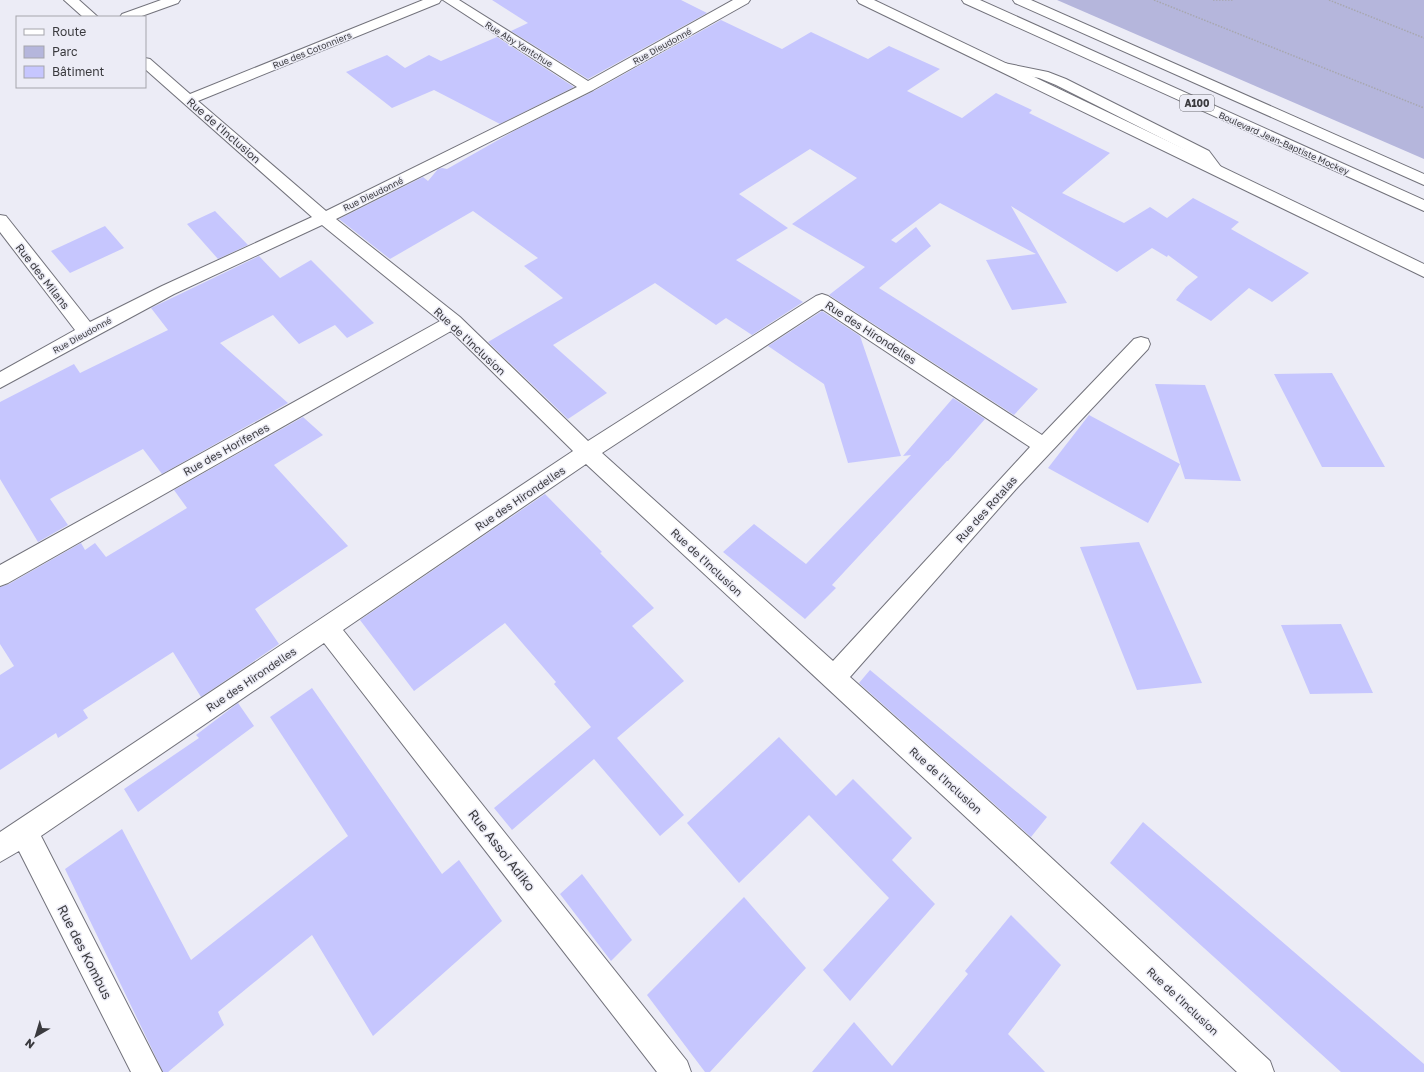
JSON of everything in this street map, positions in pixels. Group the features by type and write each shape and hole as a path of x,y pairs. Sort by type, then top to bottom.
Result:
{"main road":[{"path":"71,0 90,16"},
{"path":"130,16 173,0"},
{"name":"Rue des Cotonniers","path":"190,99 434,0"},
{"name":"Rue Aby Yantchue","path":"450,0 588,87"},
{"name":"Rue Dieudonné","path":"0,381 87,332 168,290 324,218 588,87 743,0"},
{"path":"864,0 1424,271"},
{"name":"Boulevard Jean-Baptiste Mockey","path":"969,0 1424,206"},
{"name":"A100","path":"1020,0 1424,180"},
{"name":"Rue de l'Inclusion","path":"146,63 190,99 324,218 452,322 587,452 1027,854 1259,1072"},
{"name":"Rue des Milans","path":"0,220 87,332"},
{"name":"Rue des Hirondelles","path":"0,848 587,452 822,300 1044,446"},
{"name":"Rue des Horifenes","path":"0,576 452,322"},
{"name":"Rue des Rotalas","path":"833,678 1044,446 1141,344"},
{"name":"Rue Assoi Adiko","path":"328,628 676,1072"},
{"name":"Rue des Kombus","path":"24,832 147,1072"}],"path":[{"path":"1154,0 1424,108"},
{"path":"1213,0 1234,0"},
{"path":"1329,0 1424,38"}],"green space":[{"path":"1057,0 1424,0 1424,159"}],"building":[{"path":"492,0 681,0 707,13 588,79 511,31 528,23"},
{"path":"721,20 782,49 811,32 868,59 889,46 940,69 907,91 962,118 996,93 1032,110 1029,113 1110,153 1062,193 1124,223 1150,207 1167,218 1193,198 1239,222 1231,229 1309,273 1272,302 1249,288 1211,321 1176,300 1186,287 1198,277 1168,255 1167,257 1152,248 1117,272 1011,206 1067,303 1012,310 986,260 1036,254 940,203 891,240 896,243 916,227 931,246 879,288 1038,389 1014,415 829,295 865,267 792,224 857,178 810,149 739,194 788,228 736,260 803,302 752,335 726,318 716,325 655,283 553,345 607,393 568,419 488,342 563,298 524,266 538,258 473,211 390,259 339,219 423,177 428,181 438,169 447,169 514,131 594,91"},
{"path":"497,37 574,87 500,124 434,90 392,108 346,72 387,55 405,68 429,55 441,61"},
{"path":"215,211 248,245 218,259 187,224"},
{"path":"105,226 124,248 70,273 51,251"},
{"path":"259,256 280,278 311,260 374,323 347,338 335,325 299,344 273,315 220,343 288,403 162,474 143,449 55,496 50,499 68,525 38,542 0,479 0,402 74,364 80,373 168,330 151,308"},
{"path":"822,311 860,336 901,456 848,463 824,384 768,346"},
{"path":"1332,373 1385,467 1322,467 1274,374"},
{"path":"1155,384 1205,385 1241,481 1185,479"},
{"path":"953,398 985,419 948,461 832,585 836,588 805,619 723,552 754,524 806,564 911,455 903,456"},
{"path":"1089,415 1180,464 1148,523 1048,468"},
{"path":"303,417 323,435 274,465 348,546 255,609 279,644 201,697 173,652 83,710 88,718 58,738 56,733 0,770 0,675 14,666 0,644 0,587 9,584 81,543 85,550 95,543 106,557 187,508 174,490"},
{"path":"545,494 654,608 632,626 684,681 617,738 684,815 660,836 594,759 512,830 494,808 591,727 554,684 556,682 505,623 414,691 360,620"},
{"path":"1139,542 1202,683 1137,690 1080,547"},
{"path":"1341,624 1373,693 1310,694 1281,625"},
{"path":"870,670 1047,817 1031,837 859,683"},
{"path":"312,688 442,874 459,860 502,921 373,1036 312,935 218,1012 224,1025 168,1072 163,1072 65,869 122,829 191,960 348,836 270,717"},
{"path":"238,703 254,726 138,812 124,789 199,738 196,735"},
{"path":"779,737 836,796 853,779 912,838 892,860 935,904 850,1001 823,970 889,898 809,815 739,883 687,823"},
{"path":"1143,822 1424,1064 1424,1072 1341,1072 1110,863"},
{"path":"582,874 632,940 611,961 560,894"},
{"path":"744,897 806,968 710,1072 705,1072 647,995"},
{"path":"1011,915 1061,965 1008,1034 1045,1072 812,1072 854,1022 892,1066 968,974 965,971"}]}
